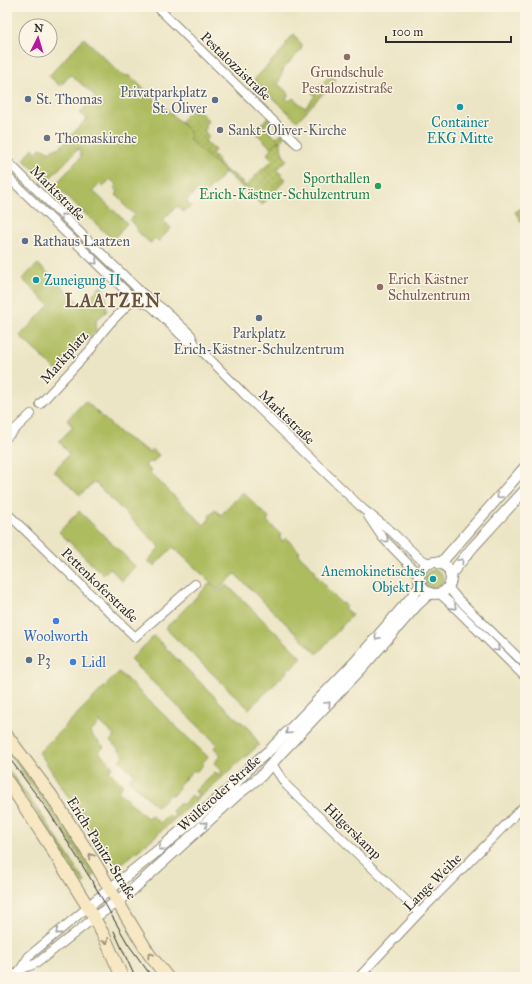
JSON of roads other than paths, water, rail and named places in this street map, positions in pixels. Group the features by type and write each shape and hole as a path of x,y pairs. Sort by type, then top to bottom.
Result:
{"main road":[{"name":"Erich-Panitz-Straße","path":"7,736 51,795 96,865 149,954 167,977"},
{"path":"7,781 88,907 104,936 122,977"}],"street":[{"name":"Pestalozzistraße","path":"157,7 297,144"},
{"name":"Marktstraße","path":"7,161 141,292 163,309 191,335 194,343 252,402 363,509 391,531 418,557 435,564"},
{"name":"Marktstraße","path":"7,176 134,299 151,306 187,341 194,343"},
{"name":"Marktplatz","path":"40,404 92,348 110,324 141,292"},
{"path":"7,437 31,414"},
{"path":"525,467 435,564 424,567 419,575 419,581 424,590 434,593 451,604 525,677"},
{"path":"450,575 473,547 525,490"},
{"name":"Marktstraße","path":"363,509 382,537 419,575"},
{"name":"Pettenkoferstraße","path":"7,513 135,637 195,584"},
{"path":"434,593 444,591 450,582 450,575 446,568 435,564"},
{"name":"Wülferoder Straße","path":"13,977 20,970 29,956 161,848 233,786 355,662 421,586"},
{"path":"448,587 461,602 525,664"},
{"name":"Wülferoder Straße","path":"20,970 37,963 130,892 237,795 261,776 366,663 417,605 434,593"},
{"name":"Hilgerskamp","path":"272,764 286,785 419,913"},
{"name":"Lange Weihe","path":"358,977 525,806"}],"tram line":[{"path":"7,755 49,812 92,881 128,944 152,977"},
{"path":"114,931 135,977"}],"place":[{"name":"Grundschule Pestalozzistraße","path":"347,57"},
{"name":"St. Thomas","path":"28,99"},
{"name":"Privatparkplatz St. Oliver","path":"215,100"},
{"name":"Container EKG Mitte","path":"460,107"},
{"name":"Sankt-Oliver-Kirche","path":"220,130"},
{"name":"Thomaskirche","path":"47,138"},
{"name":"Sporthallen Erich-Kästner-Schulzentrum","path":"378,186"},
{"name":"Rathaus Laatzen","path":"25,241"},
{"name":"Zuneigung II","path":"36,280"},
{"name":"Erich Kästner Schulzentrum","path":"380,287"},
{"name":"Parkplatz Erich-Kästner-Schulzentrum","path":"259,318"},
{"name":"Anemokinetisches Objekt II","path":"433,579"},
{"name":"Woolworth","path":"56,621"},
{"name":"P3","path":"29,660"},
{"name":"Lidl","path":"73,662"}],"district":[{"name":"LAATZEN","path":"113,301"}]}
